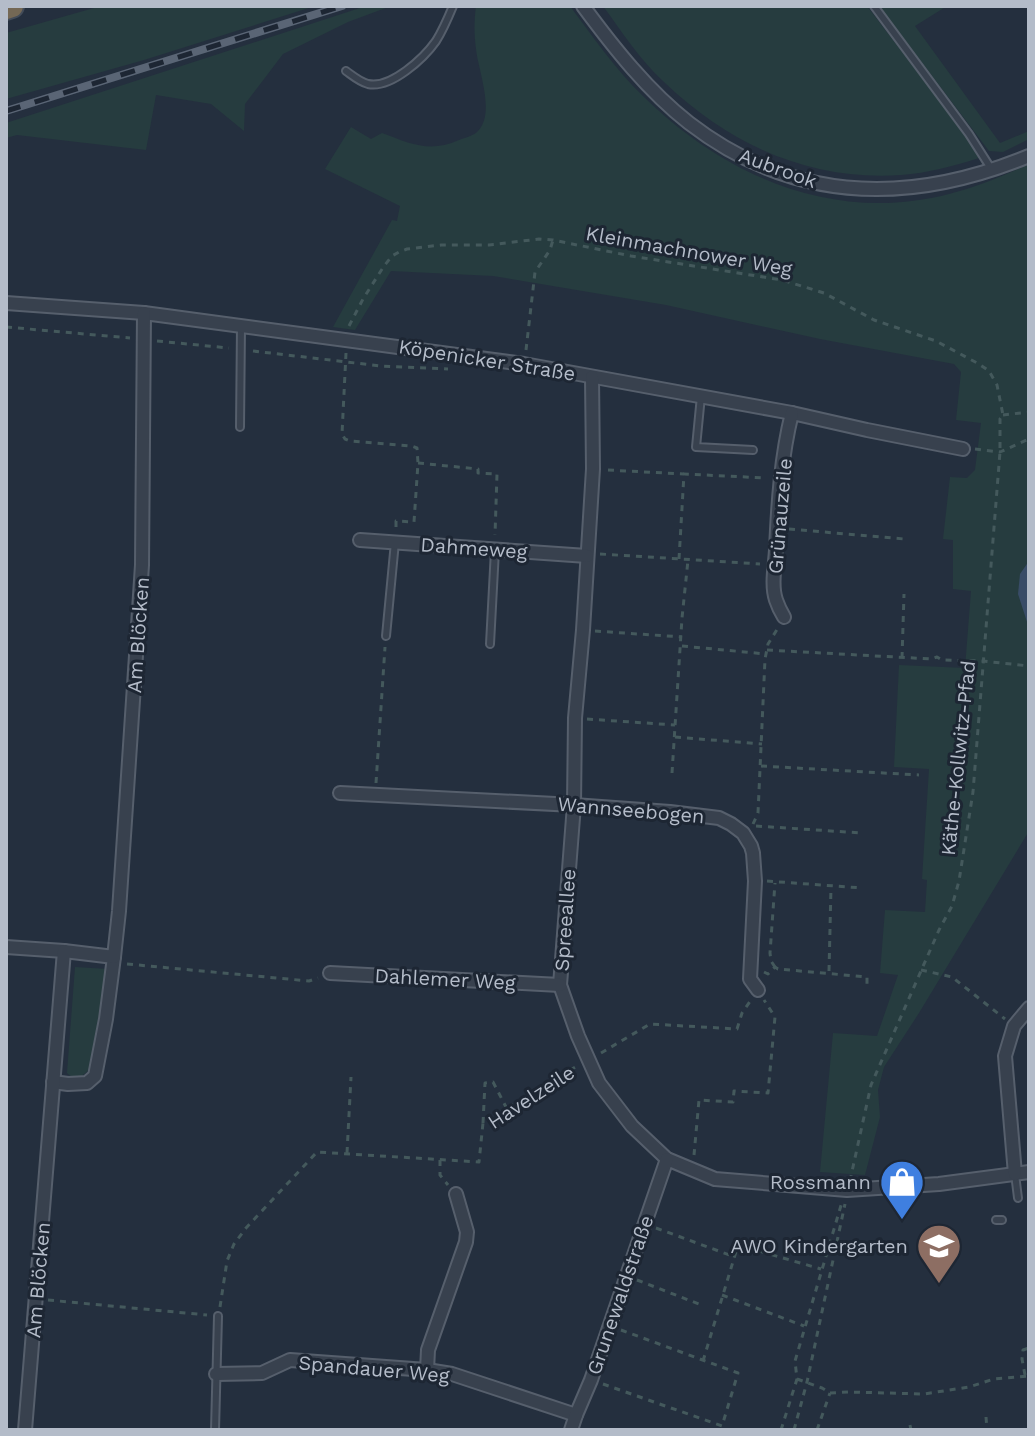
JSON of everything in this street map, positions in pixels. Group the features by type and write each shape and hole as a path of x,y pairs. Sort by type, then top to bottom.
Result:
{"highway":[{"path":"6,8 12,6"}],"street":[{"name":"Aubrook","path":"583,6 624,60 688,122 721,145 778,172 819,185 885,190 952,181 1029,156"},
{"name":"Köpenicker Straße","path":"6,303 144,313 524,364 792,413 963,449"},
{"name":"Am Blöcken","path":"53,1082 87,1083 95,1076 114,957 121,896 142,565 144,313"},
{"name":"Spreeallee","path":"592,377 593,469 575,718 574,805 560,985 599,1083 616,1108 651,1147 667,1159 715,1179 847,1190 939,1184 1029,1172"},
{"name":"Grünauzeile","path":"784,617 774,588 782,479 792,413"},
{"name":"Dahmeweg","path":"360,540 588,555"},
{"name":"Wannseebogen","path":"340,793 574,805 719,818 743,833 751,846 755,862 749,965 750,979 758,990"},
{"path":"6,947 114,957"},
{"name":"Am Blöcken","path":"25,1430 64,951"},
{"name":"Dahlemer Weg","path":"330,973 560,985"},
{"path":"1015,1174 1005,1056 1014,1026 1029,1008"},
{"name":"Grunewaldstraße","path":"571,1430 667,1159"},
{"path":"427,1370 428,1350 466,1242 467,1232 456,1194"},
{"name":"Spandauer Weg","path":"216,1374 262,1373 290,1360 427,1370 452,1374 576,1415"}],"lane":[{"path":"346,71 371,85 406,71 437,39 453,6"},
{"path":"874,6 992,170"},
{"path":"240,427 241,326"},
{"path":"701,396 696,447 753,450"},
{"path":"386,636 395,542"},
{"path":"490,644 495,550"},
{"path":"1015,1174 1018,1198"},
{"path":"215,1430 218,1316"}],"path":[{"name":"Kleinmachnower Weg","path":"418,463 417,448 412,446 350,441 342,434 347,330 363,299 392,256 419,247 441,245 553,240 782,280 824,293 874,320 936,341 979,364 989,371 997,385 1003,415"},
{"path":"524,364 535,272 553,240"},
{"path":"1003,415 1029,412"},
{"name":"Käthe-Kollwitz-Pfad","path":"850,1182 871,1085 952,906 959,881 973,792 1000,419 1003,415"},
{"path":"963,449 1000,452 1029,439"},
{"path":"395,542 396,521 414,522 418,463 497,474 495,550"},
{"path":"593,469 782,479"},
{"path":"679,559 684,474"},
{"path":"777,528 904,539"},
{"path":"588,555 775,565"},
{"path":"672,773 688,560"},
{"path":"902,658 904,594"},
{"path":"784,617 766,652 758,813 753,826 862,833"},
{"path":"583,630 682,637"},
{"path":"375,795 386,636"},
{"path":"681,646 902,658 937,657 942,660 1029,666"},
{"path":"575,718 676,725"},
{"path":"675,737 762,744"},
{"path":"761,766 919,775"},
{"path":"755,881 862,888"},
{"path":"775,882 770,953 775,967 867,977 867,987"},
{"path":"829,972 831,887"},
{"path":"114,957 122,964 158,969 309,981 330,973"},
{"path":"749,965 768,974 775,967"},
{"path":"921,970 952,977 1014,1026"},
{"path":"588,1061 650,1024 737,1029 742,1013 758,990 775,1017 768,1093 734,1091 733,1102 699,1100 692,1170"},
{"name":"Havelzeile","path":"440,1160 479,1162 483,1123 588,1061"},
{"path":"347,1153 351,1077"},
{"path":"483,1123 485,1083 493,1082 507,1108"},
{"path":"36,1299 218,1316 227,1261 234,1244 317,1152 440,1160 440,1175 456,1194"},
{"path":"781,1430 797,1379 795,1361 804,1326 839,1206 845,1196 845,1208 794,1430"},
{"path":"644,1224 735,1257"},
{"path":"703,1361 738,1245 821,1269"},
{"path":"790,1259 792,1252"},
{"path":"626,1275 704,1306"},
{"path":"722,1295 804,1326"},
{"path":"591,1380 722,1428 738,1373 609,1325"},
{"path":"797,1379 830,1393 924,1394 969,1387 994,1379 1027,1376 1022,1359 1023,1350 1029,1348"},
{"path":"817,1430 830,1393"},
{"path":"986,1417 987,1430"}],"green space":[{"path":"101,6 315,6 144,60 6,99 6,33"},
{"path":"366,6 391,6 348,22 283,54 245,104 244,131 211,104 156,95 146,150 17,135 6,138 6,123"},
{"path":"476,6 570,6 623,75 675,124 745,170 783,186 823,197 864,203 906,202 959,191 1029,164 1029,831 884,1067 878,1090 880,1117 865,1175 820,1172 833,1033 877,1036 898,975 880,973 885,910 925,912 927,880 922,879 929,769 894,767 899,665 965,668 971,591 953,589 953,540 943,539 950,477 967,478 975,470 981,423 956,420 961,372 954,364 820,339 666,305 493,276 391,271 355,330 333,327 392,220 397,221 400,206 325,169 351,127 371,139 382,133 430,146 449,144 476,133 482,125 486,104 475,43"},
{"path":"603,6 867,6 968,138 979,158 921,173 867,175 834,172 773,154 744,141 689,104 647,64"},
{"path":"879,6 947,6 915,26 1000,143 1029,131 1029,139 1003,152 989,151"},
{"path":"75,967 108,969 89,1069 76,1077 67,1073"}],"water":[{"path":"1029,561 1029,628 1018,594 1020,574"}],"railway":[{"path":"6,111 342,6"}],"place":[{"name":"Rossmann","path":"902,1221"},
{"name":"AWO Kindergarten","path":"939,1285"}]}
